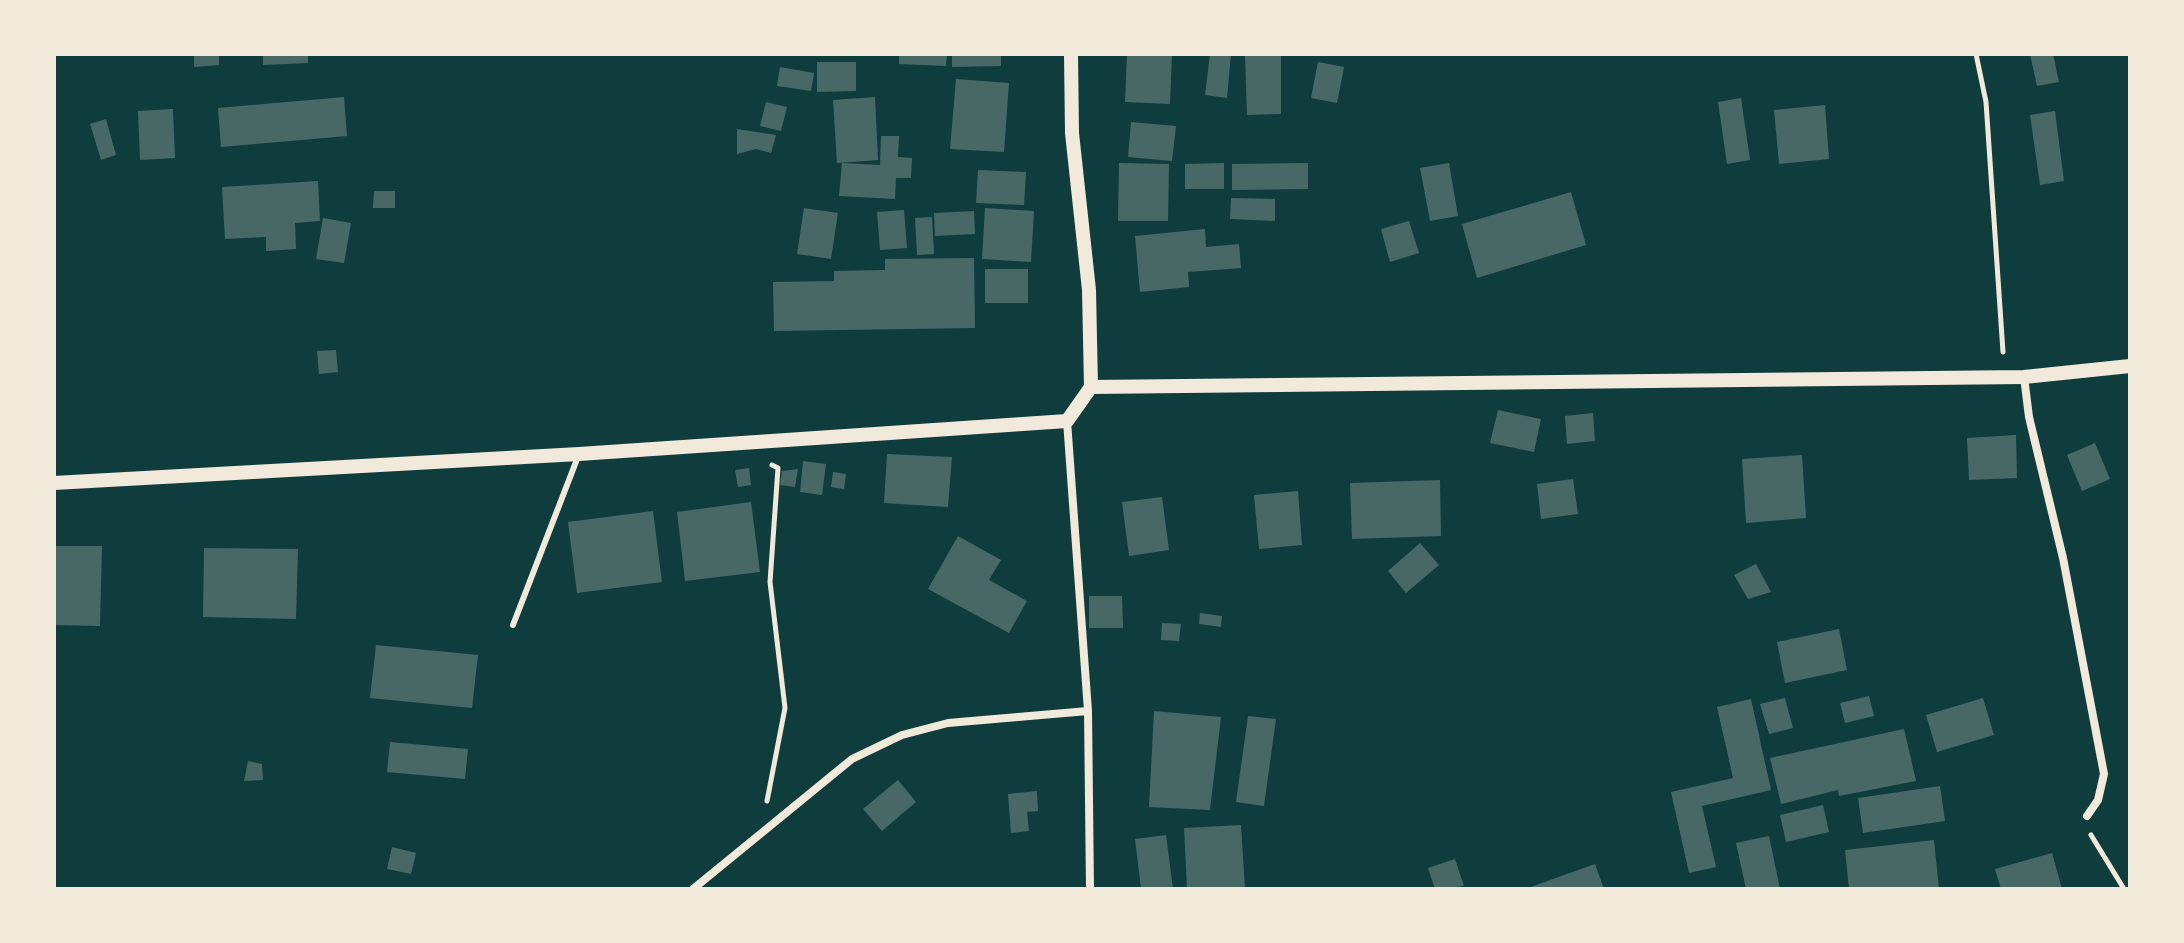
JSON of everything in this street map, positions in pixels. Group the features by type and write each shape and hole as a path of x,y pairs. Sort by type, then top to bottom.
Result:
{"street":[{"path":"1071,54 1072,133 1089,290 1091,387 1067,421 1088,711 1090,889"},
{"path":"1091,387 2024,377 2130,366"},
{"path":"2024,377 2029,417 2063,558 2104,774 2098,800 2087,816"},
{"path":"54,483 579,454 1067,421"},
{"path":"693,889 852,759 902,735 948,723 1088,711"}],"lane":[{"path":"513,625 579,454"}],"path":[{"path":"1976,54 1986,102 2005,377"},
{"path":"733,442 778,468 770,582 785,708 761,833"},
{"path":"2087,816 2088,830 2124,889"}],"building":[{"path":"194,54 219,54 219,65 194,67"},
{"path":"263,54 308,54 308,63 263,65"},
{"path":"899,54 947,54 946,66 899,64"},
{"path":"952,54 1001,54 1001,66 952,67"},
{"path":"1127,54 1172,54 1170,104 1125,102"},
{"path":"1210,54 1231,54 1227,98 1205,95"},
{"path":"2030,54 2053,54 2059,82 2037,86"},
{"path":"1281,55 1281,114 1247,115 1245,56"},
{"path":"817,62 856,62 856,91 817,92"},
{"path":"1318,62 1344,67 1337,103 1311,98"},
{"path":"780,67 814,73 811,91 777,86"},
{"path":"956,79 1009,83 1004,152 950,149"},
{"path":"344,97 347,136 221,147 218,108"},
{"path":"875,97 878,160 837,163 833,100"},
{"path":"1741,98 1750,160 1727,164 1718,102"},
{"path":"766,102 787,107 781,131 760,126"},
{"path":"1825,105 1829,159 1779,164 1774,110"},
{"path":"173,109 175,158 140,160 138,111"},
{"path":"2055,111 2064,181 2040,185 2030,115"},
{"path":"106,119 116,155 101,160 90,124"},
{"path":"1131,122 1176,126 1172,161 1128,157"},
{"path":"737,129 776,135 771,153 756,149 737,154"},
{"path":"881,136 899,136 898,157 912,158 911,178 896,178 895,199 839,196 842,163 880,165"},
{"path":"1119,163 1169,164 1168,221 1118,221"},
{"path":"1224,163 1224,189 1185,189 1185,164"},
{"path":"1308,163 1308,189 1232,190 1232,164"},
{"path":"1449,163 1458,216 1430,221 1420,168"},
{"path":"978,170 1026,172 1024,205 976,203"},
{"path":"318,181 320,221 295,223 296,249 266,251 266,237 225,239 222,187"},
{"path":"374,191 395,191 395,208 373,208"},
{"path":"1571,192 1586,245 1477,278 1462,224"},
{"path":"1231,198 1275,199 1275,221 1230,219"},
{"path":"804,208 838,213 831,259 797,254"},
{"path":"985,208 1034,211 1031,262 982,259"},
{"path":"904,210 907,248 880,250 877,212"},
{"path":"974,211 975,234 935,236 934,213"},
{"path":"932,217 934,254 917,255 915,218"},
{"path":"323,218 351,223 344,263 316,259"},
{"path":"1409,221 1419,253 1390,262 1381,229"},
{"path":"1205,229 1206,247 1239,244 1241,268 1188,272 1189,287 1140,292 1135,236"},
{"path":"974,258 975,328 774,331 773,282 834,281 834,271 885,270 885,259"},
{"path":"985,269 1028,269 1028,303 985,303"},
{"path":"336,350 338,372 319,374 317,351"},
{"path":"1498,410 1541,419 1534,452 1490,443"},
{"path":"1593,413 1595,441 1567,444 1565,416"},
{"path":"2016,435 2017,478 1969,480 1967,438"},
{"path":"2095,443 2110,479 2082,491 2067,455"},
{"path":"887,454 952,457 948,507 884,503"},
{"path":"1802,455 1806,518 1746,523 1742,459"},
{"path":"803,461 826,464 822,495 800,492"},
{"path":"749,468 751,485 738,487 735,470"},
{"path":"798,469 795,487 780,485 782,471"},
{"path":"833,472 846,474 844,489 831,487"},
{"path":"1573,479 1578,514 1541,519 1537,484"},
{"path":"1440,480 1441,536 1352,539 1350,483"},
{"path":"1298,491 1302,545 1259,549 1254,495"},
{"path":"1162,497 1169,550 1129,556 1122,502"},
{"path":"751,502 760,572 685,581 677,512"},
{"path":"653,511 662,582 577,593 568,522"},
{"path":"958,536 1001,560 989,580 1027,601 1009,633 928,589"},
{"path":"1420,543 1439,565 1406,593 1388,571"},
{"path":"54,546 102,546 100,626 54,625"},
{"path":"204,548 298,549 296,619 203,617"},
{"path":"1756,564 1771,592 1748,599 1734,575"},
{"path":"1089,596 1122,596 1123,628 1089,628"},
{"path":"1200,613 1222,616 1221,627 1199,624"},
{"path":"1162,623 1181,624 1179,641 1161,640"},
{"path":"1839,629 1847,670 1785,683 1777,642"},
{"path":"376,645 478,655 472,708 370,698"},
{"path":"1869,696 1874,716 1845,723 1840,703"},
{"path":"1785,698 1793,728 1769,734 1760,704"},
{"path":"1983,698 1994,735 1937,752 1926,715"},
{"path":"1751,699 1771,790 1702,806 1716,867 1689,873 1671,792 1733,778 1717,707"},
{"path":"1154,711 1221,717 1210,810 1149,807"},
{"path":"1248,716 1276,719 1264,806 1236,802"},
{"path":"1904,729 1916,781 1839,796 1838,790 1781,804 1770,758"},
{"path":"390,742 468,749 465,779 387,772"},
{"path":"248,761 262,764 263,780 244,781"},
{"path":"898,780 916,802 882,831 863,809"},
{"path":"1940,786 1945,821 1863,833 1858,798"},
{"path":"1037,791 1038,811 1027,812 1029,831 1011,833 1008,794"},
{"path":"1823,805 1829,832 1786,842 1780,815"},
{"path":"1241,825 1245,889 1187,889 1184,828"},
{"path":"1166,835 1173,889 1141,889 1135,839"},
{"path":"1769,836 1780,889 1746,889 1736,843"},
{"path":"1934,840 1939,889 1849,889 1845,850"},
{"path":"392,847 416,853 411,874 387,869"},
{"path":"2052,853 2062,889 2001,889 1995,869"},
{"path":"1455,859 1464,886 1435,889 1428,868"},
{"path":"1595,864 1604,889 1525,889"}]}
